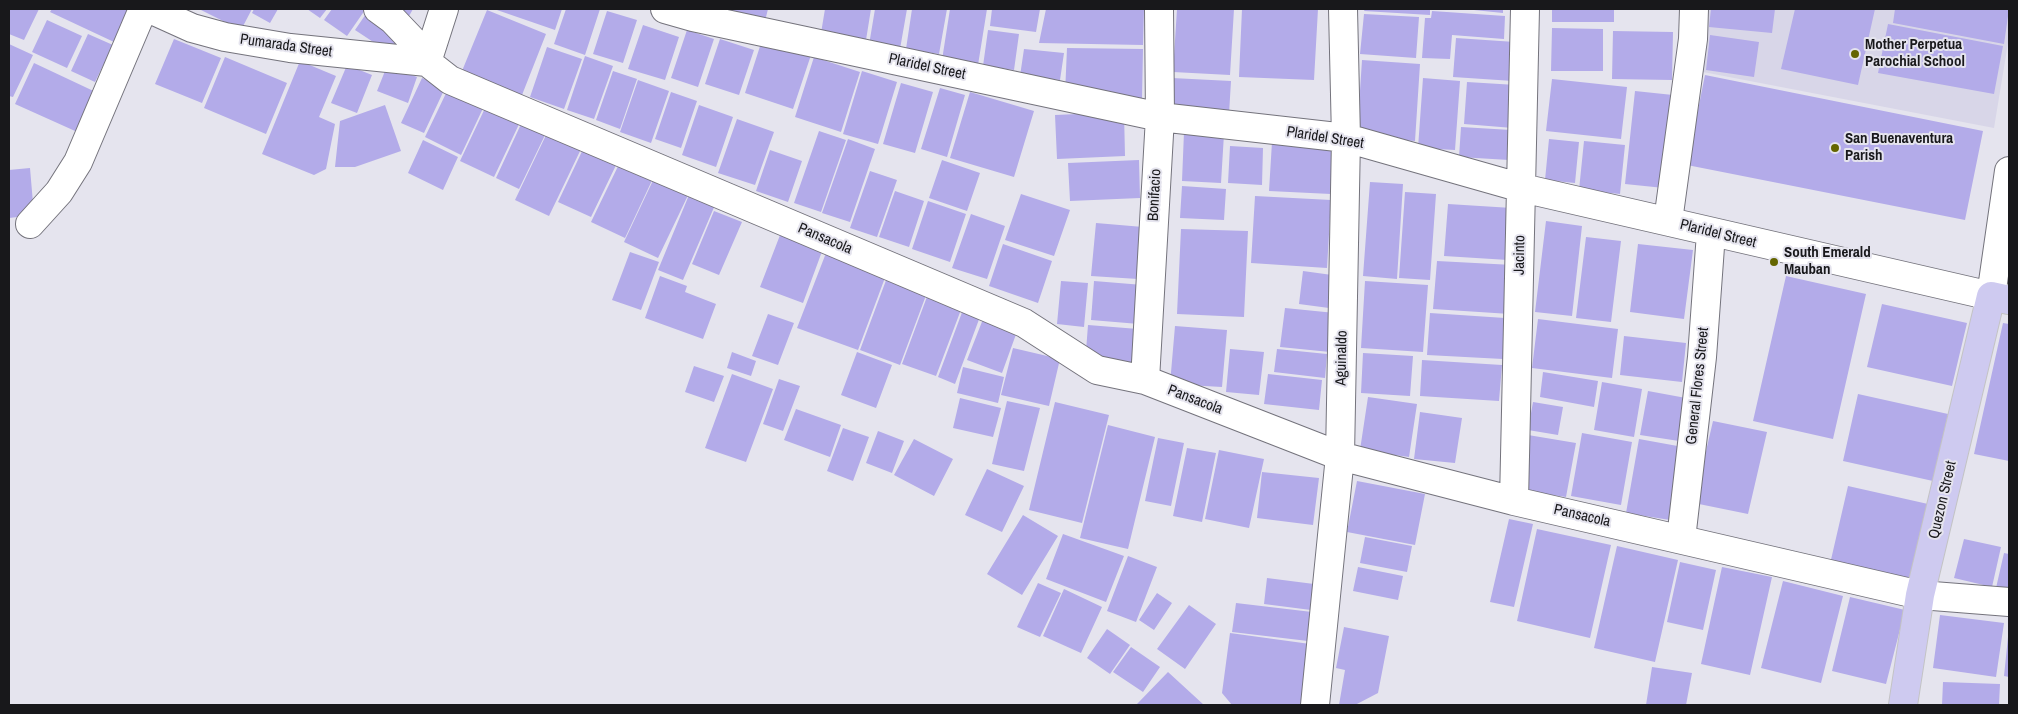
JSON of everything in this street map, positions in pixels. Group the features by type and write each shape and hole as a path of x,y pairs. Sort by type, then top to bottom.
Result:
{"main road":[{"name":"Quezon Street","path":"1903,705 1920,595 2000,298"}],"street":[{"path":"30,224 59,192 78,162 143,9"},
{"name":"Pumarada Street","path":"150,9 192,28 225,37 290,48 428,62"},
{"name":"Pansacola","path":"378,9 400,27 428,62 450,80 1024,323 1097,370 1145,380 1340,456 1514,501 1920,595 2009,602"},
{"path":"428,62 444,9"},
{"name":"Plaridel Street","path":"665,9 693,17 1160,117 1346,138 1522,188 2000,298"},
{"name":"Bonifacio","path":"1145,380 1160,117 1159,9"},
{"name":"Aguinaldo","path":"1315,705 1340,456 1346,138 1343,9"},
{"name":"Jacinto","path":"1514,501 1525,9"},
{"path":"1668,222 1693,39 1694,9"},
{"path":"2000,298 2009,171"},
{"name":"General Flores Street","path":"1680,539 1702,357 1711,233"}],"shaded area":[{"name":"Mother Perpetua Parochial School","path":"1709,9 2009,9 2009,37 1994,128 1703,72"}],"building":[{"path":"9,9 39,9 24,40 9,34"},
{"path":"52,9 129,9 114,42 50,12"},
{"path":"199,9 252,9 241,30"},
{"path":"254,9 278,9 270,23 252,13"},
{"path":"307,9 327,9 320,18"},
{"path":"332,9 365,10 347,36 324,20"},
{"path":"392,9 413,9 409,16"},
{"path":"494,9 562,9 555,30"},
{"path":"566,9 600,9 585,55 554,44"},
{"path":"730,9 768,9 765,21 729,12"},
{"path":"825,9 871,9 866,40 821,33"},
{"path":"875,9 907,9 900,49 869,45"},
{"path":"912,9 947,9 939,54 906,49"},
{"path":"950,9 987,9 978,65 942,60"},
{"path":"992,9 1040,9 1036,32 990,26"},
{"path":"1046,9 1144,9 1143,45 1039,43"},
{"path":"1177,9 1234,9 1230,75 1173,72"},
{"path":"1242,9 1318,9 1314,80 1239,77"},
{"path":"1365,9 1430,9 1430,15 1364,11"},
{"path":"1464,9 1503,9 1503,13"},
{"path":"1552,9 1614,9 1614,22 1552,22"},
{"path":"1711,9 1775,9 1772,33 1709,27"},
{"path":"1795,9 1875,9 1858,85 1781,69"},
{"path":"1895,9 2009,9 2004,44 1893,23"},
{"path":"487,10 546,34 522,95 462,71"},
{"path":"368,11 403,35 390,53 355,30"},
{"path":"607,11 637,20 623,63 593,54"},
{"path":"1432,11 1505,16 1504,39 1452,35 1450,59 1422,58 1425,18 1431,18"},
{"path":"1364,14 1419,17 1416,58 1360,54"},
{"path":"47,20 82,36 67,68 32,52"},
{"path":"1888,24 2003,46 1994,94 1878,73"},
{"path":"643,25 679,37 665,80 628,69"},
{"path":"1552,28 1603,29 1603,71 1551,71"},
{"path":"687,30 714,39 698,87 671,78"},
{"path":"988,30 1019,34 1014,70 983,66"},
{"path":"1613,31 1673,32 1672,80 1612,79"},
{"path":"88,34 113,45 95,82 71,71"},
{"path":"1710,35 1759,42 1754,77 1706,70"},
{"path":"1456,38 1515,42 1513,81 1453,77"},
{"path":"174,39 221,58 202,103 155,84"},
{"path":"720,39 754,50 739,95 705,84"},
{"path":"762,40 811,55 793,109 745,93"},
{"path":"9,44 33,55 13,97 9,96"},
{"path":"547,47 582,59 564,109 530,97"},
{"path":"1067,48 1143,49 1142,99 1065,94"},
{"path":"1024,49 1064,53 1060,80 1020,76"},
{"path":"585,56 613,66 594,119 567,110"},
{"path":"225,57 287,83 266,134 204,108"},
{"path":"814,57 860,72 841,132 795,117"},
{"path":"1362,60 1420,64 1415,141 1357,137"},
{"path":"300,61 336,76 319,117 335,124 326,169 314,175 262,154"},
{"path":"34,63 102,95 84,135 15,104"},
{"path":"347,65 372,75 357,113 331,103"},
{"path":"387,66 417,77 408,103 377,91"},
{"path":"613,71 637,79 620,129 596,120"},
{"path":"862,71 897,82 878,144 843,134"},
{"name":"San Buenaventura Parish","path":"1705,75 1983,131 1965,220 1687,165"},
{"path":"422,78 445,88 424,133 401,123"},
{"path":"1172,78 1231,81 1229,114 1171,111"},
{"path":"1423,78 1460,81 1455,150 1418,148"},
{"path":"1552,79 1627,87 1621,139 1546,131"},
{"path":"638,80 669,91 651,143 620,132"},
{"path":"1467,82 1516,85 1513,128 1464,124"},
{"path":"901,83 933,92 915,153 883,144"},
{"path":"449,87 485,104 461,155 425,137"},
{"path":"940,88 965,95 947,157 921,149"},
{"path":"1635,91 1673,95 1664,188 1625,184"},
{"path":"671,92 697,101 681,148 655,139"},
{"path":"970,92 1034,111 1014,177 950,158"},
{"path":"487,104 521,120 494,177 460,161"},
{"path":"385,105 401,151 355,167 335,167 340,121"},
{"path":"699,105 733,117 716,167 682,155"},
{"path":"1124,112 1125,156 1057,159 1055,115"},
{"path":"737,119 774,132 755,185 718,173"},
{"path":"522,122 546,133 519,189 496,178"},
{"path":"1461,127 1511,130 1509,160 1459,157"},
{"path":"819,131 846,140 821,212 794,203"},
{"path":"1184,132 1224,134 1221,183 1182,181"},
{"path":"547,133 581,149 549,216 515,200"},
{"path":"848,139 875,149 850,222 822,213"},
{"path":"1549,139 1579,142 1575,183 1545,180"},
{"path":"423,140 458,157 443,190 408,173"},
{"path":"1584,141 1625,145 1620,194 1579,190"},
{"path":"1272,142 1333,145 1331,194 1269,191"},
{"path":"585,145 618,161 591,217 558,202"},
{"path":"1230,146 1263,148 1262,185 1228,183"},
{"path":"770,150 802,161 788,202 756,191"},
{"path":"622,158 655,174 625,238 591,222"},
{"path":"942,160 980,173 967,211 929,198"},
{"path":"1139,160 1140,198 1070,201 1068,163"},
{"path":"30,168 34,215 9,218 9,170"},
{"path":"870,171 897,180 877,237 850,228"},
{"path":"656,174 691,189 658,258 624,242"},
{"path":"1370,182 1403,184 1397,279 1363,276"},
{"path":"1182,186 1226,189 1224,220 1180,218"},
{"path":"895,191 924,201 909,247 879,237"},
{"path":"1405,192 1436,194 1430,280 1399,278"},
{"path":"1021,194 1070,210 1054,256 1005,240"},
{"path":"689,195 715,205 683,280 658,270"},
{"path":"1255,196 1331,200 1327,268 1251,263"},
{"path":"928,201 966,214 950,262 912,249"},
{"path":"1448,204 1512,208 1508,260 1444,256"},
{"path":"714,211 742,222 719,275 692,264"},
{"path":"971,214 1005,226 987,279 952,268"},
{"path":"1546,221 1582,226 1572,316 1535,312"},
{"path":"1096,223 1143,227 1138,279 1091,276"},
{"path":"1181,229 1248,231 1244,317 1177,314"},
{"path":"782,230 824,246 803,303 760,287"},
{"path":"1586,237 1621,241 1611,322 1576,318"},
{"path":"1003,244 1052,261 1038,303 989,286"},
{"path":"1638,244 1693,250 1684,319 1630,312"},
{"path":"630,252 659,262 641,310 612,300"},
{"path":"826,253 886,275 858,350 797,328"},
{"path":"1437,261 1513,265 1510,314 1433,309"},
{"path":"1303,271 1332,275 1329,308 1299,304"},
{"path":"888,275 928,290 900,365 860,350"},
{"path":"660,276 687,286 685,292 716,304 703,339 645,318"},
{"path":"1786,276 1866,294 1833,439 1753,421"},
{"path":"1061,281 1088,283 1084,327 1057,324"},
{"path":"1094,281 1143,285 1139,324 1091,320"},
{"path":"1365,281 1428,285 1423,352 1361,348"},
{"path":"928,294 962,307 936,376 902,364"},
{"path":"1882,304 1967,323 1952,386 1867,367"},
{"path":"964,307 981,314 955,384 938,377"},
{"path":"1285,308 1335,313 1330,352 1280,347"},
{"path":"1430,313 1505,318 1503,359 1427,355"},
{"path":"768,314 794,323 778,365 752,356"},
{"path":"985,314 1019,326 1002,373 967,360"},
{"path":"1538,319 1618,329 1612,378 1532,368"},
{"path":"2003,323 2009,324 2009,461 1974,454"},
{"path":"1088,325 1138,329 1134,368 1106,366 1086,351"},
{"path":"1175,326 1227,330 1222,387 1170,384"},
{"path":"1624,336 1686,343 1682,382 1620,375"},
{"path":"1013,348 1060,359 1049,406 1001,395"},
{"path":"1230,349 1264,352 1259,395 1226,392"},
{"path":"1277,349 1327,354 1325,378 1274,372"},
{"path":"732,352 756,361 751,376 727,368"},
{"path":"857,352 892,365 876,408 841,395"},
{"path":"1363,353 1413,356 1410,396 1361,393"},
{"path":"1422,360 1502,365 1499,401 1420,396"},
{"path":"694,366 724,376 714,402 685,392"},
{"path":"963,367 1004,377 998,403 957,393"},
{"path":"1543,372 1598,381 1594,407 1540,397"},
{"path":"732,374 773,389 746,462 705,448"},
{"path":"1268,374 1322,380 1319,410 1264,404"},
{"path":"779,379 800,386 783,431 763,424"},
{"path":"1602,382 1642,389 1634,437 1594,430"},
{"path":"1648,391 1686,398 1679,441 1640,435"},
{"path":"1858,394 1948,414 1933,481 1843,461"},
{"path":"1368,397 1417,404 1409,457 1360,450"},
{"path":"960,398 1001,408 993,437 953,428"},
{"path":"1007,401 1040,408 1024,471 992,464"},
{"path":"1055,402 1109,415 1082,523 1029,510"},
{"path":"1533,402 1563,407 1558,435 1528,430"},
{"path":"796,409 841,425 830,457 784,440"},
{"path":"1420,412 1462,418 1455,463 1414,459"},
{"path":"1713,421 1767,432 1748,514 1694,503"},
{"path":"1108,425 1155,437 1128,549 1080,538"},
{"path":"843,428 869,437 853,481 827,471"},
{"path":"878,431 904,441 892,473 866,463"},
{"path":"1582,433 1632,442 1621,505 1571,496"},
{"path":"1528,435 1576,443 1566,497 1518,490"},
{"path":"1158,438 1184,443 1171,506 1145,501"},
{"path":"914,439 953,459 934,496 894,475"},
{"path":"1639,439 1683,447 1670,520 1626,513"},
{"path":"1187,448 1216,453 1202,522 1173,516"},
{"path":"1219,450 1264,459 1249,528 1205,519"},
{"path":"987,469 1024,486 1002,532 965,515"},
{"path":"1262,472 1319,478 1313,525 1257,518"},
{"path":"1357,481 1425,494 1415,545 1347,532"},
{"path":"1848,486 1928,504 1911,581 1830,564"},
{"path":"1023,515 1058,536 1022,595 987,574"},
{"path":"1509,519 1533,524 1514,607 1490,602"},
{"path":"1537,529 1611,545 1590,638 1517,621"},
{"path":"1063,534 1124,556 1106,602 1046,579"},
{"path":"1365,537 1412,546 1407,572 1360,563"},
{"path":"1964,539 2001,547 1992,587 1954,578"},
{"path":"1617,546 1678,560 1655,662 1594,648"},
{"path":"2004,553 2009,554 2009,591 1996,588"},
{"path":"1128,556 1157,567 1136,622 1107,611"},
{"path":"1680,562 1716,570 1703,630 1667,622"},
{"path":"1358,567 1403,576 1398,600 1353,591"},
{"path":"1722,567 1772,577 1750,675 1701,664"},
{"path":"1267,578 1314,584 1311,610 1264,604"},
{"path":"1783,581 1843,596 1821,683 1761,668"},
{"path":"1038,583 1061,593 1040,637 1017,627"},
{"path":"1064,589 1102,607 1081,653 1043,636"},
{"path":"1157,593 1172,603 1154,630 1139,620"},
{"path":"1850,597 1905,610 1886,684 1832,671"},
{"path":"1236,603 1312,612 1308,641 1232,632"},
{"path":"1189,605 1216,624 1185,669 1157,649"},
{"path":"1940,615 2004,623 1996,677 1933,668"},
{"path":"1344,627 1389,636 1378,693 1355,705 1339,705 1345,670 1336,668"},
{"path":"1107,629 1130,645 1110,674 1087,658"},
{"path":"1230,633 1310,644 1301,705 1232,705 1222,693"},
{"path":"2009,637 2009,677 2004,676"},
{"path":"1131,647 1160,667 1143,692 1113,672"},
{"path":"1652,667 1692,673 1686,705 1646,705"},
{"path":"1168,672 1204,705 1137,704"},
{"path":"1943,682 2000,684 1999,705 1942,705"}],"place":[{"name":"Mother Perpetua Parochial School","path":"1855,54"},
{"name":"San Buenaventura Parish","path":"1835,148"},
{"name":"South Emerald Mauban","path":"1774,262"}]}
